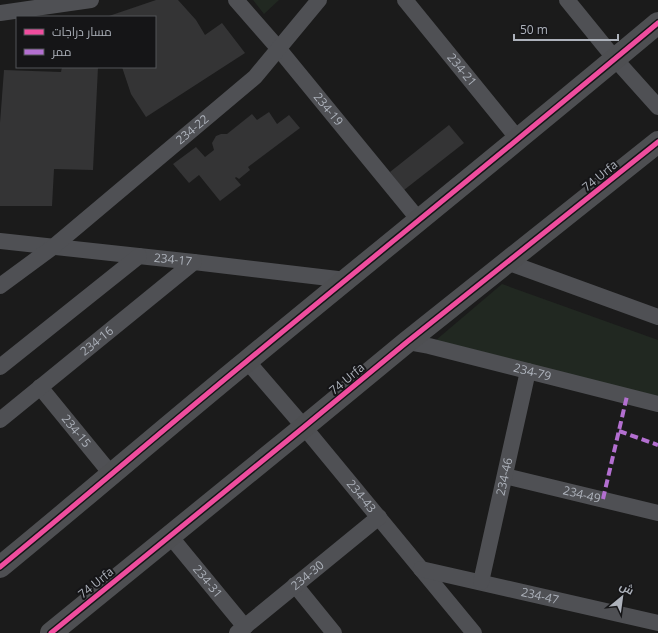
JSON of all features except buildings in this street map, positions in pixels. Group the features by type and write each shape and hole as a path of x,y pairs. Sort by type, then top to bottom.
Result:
{"street":[{"path":"0,13 91,0"},
{"name":"234-19","path":"236,0 278,48 419,220"},
{"name":"234-22","path":"0,286 53,247 255,76 319,0"},
{"name":"234-21","path":"405,0 518,139"},
{"path":"567,0 615,59 658,107"},
{"path":"0,567 247,361 658,23"},
{"name":"74 Urfa","path":"51,633 407,342 658,142"},
{"name":"234-17","path":"0,241 346,280"},
{"path":"0,367 139,256"},
{"name":"234-16","path":"0,420 194,262"},
{"path":"507,262 658,318"},
{"name":"234-79","path":"407,342 429,346 658,404"},
{"name":"234-43","path":"247,361 304,427 474,633"},
{"name":"234-46","path":"481,582 528,371"},
{"name":"234-15","path":"40,387 112,475"},
{"name":"234-49","path":"505,476 658,513"},
{"name":"234-30","path":"241,630 379,517"},
{"name":"234-31","path":"170,536 241,630"},
{"name":"234-47","path":"421,569 658,623"},
{"path":"295,585 334,633"}],"shaded area":[{"path":"253,0 279,0 264,14"},
{"path":"502,284 658,340 658,404 429,346"}],"marked path":[{"path":"603,499 627,396"},
{"path":"619,431 658,445"}],"cycle path":[{"path":"0,567 658,23"},
{"path":"51,633 407,342 658,142"}]}
